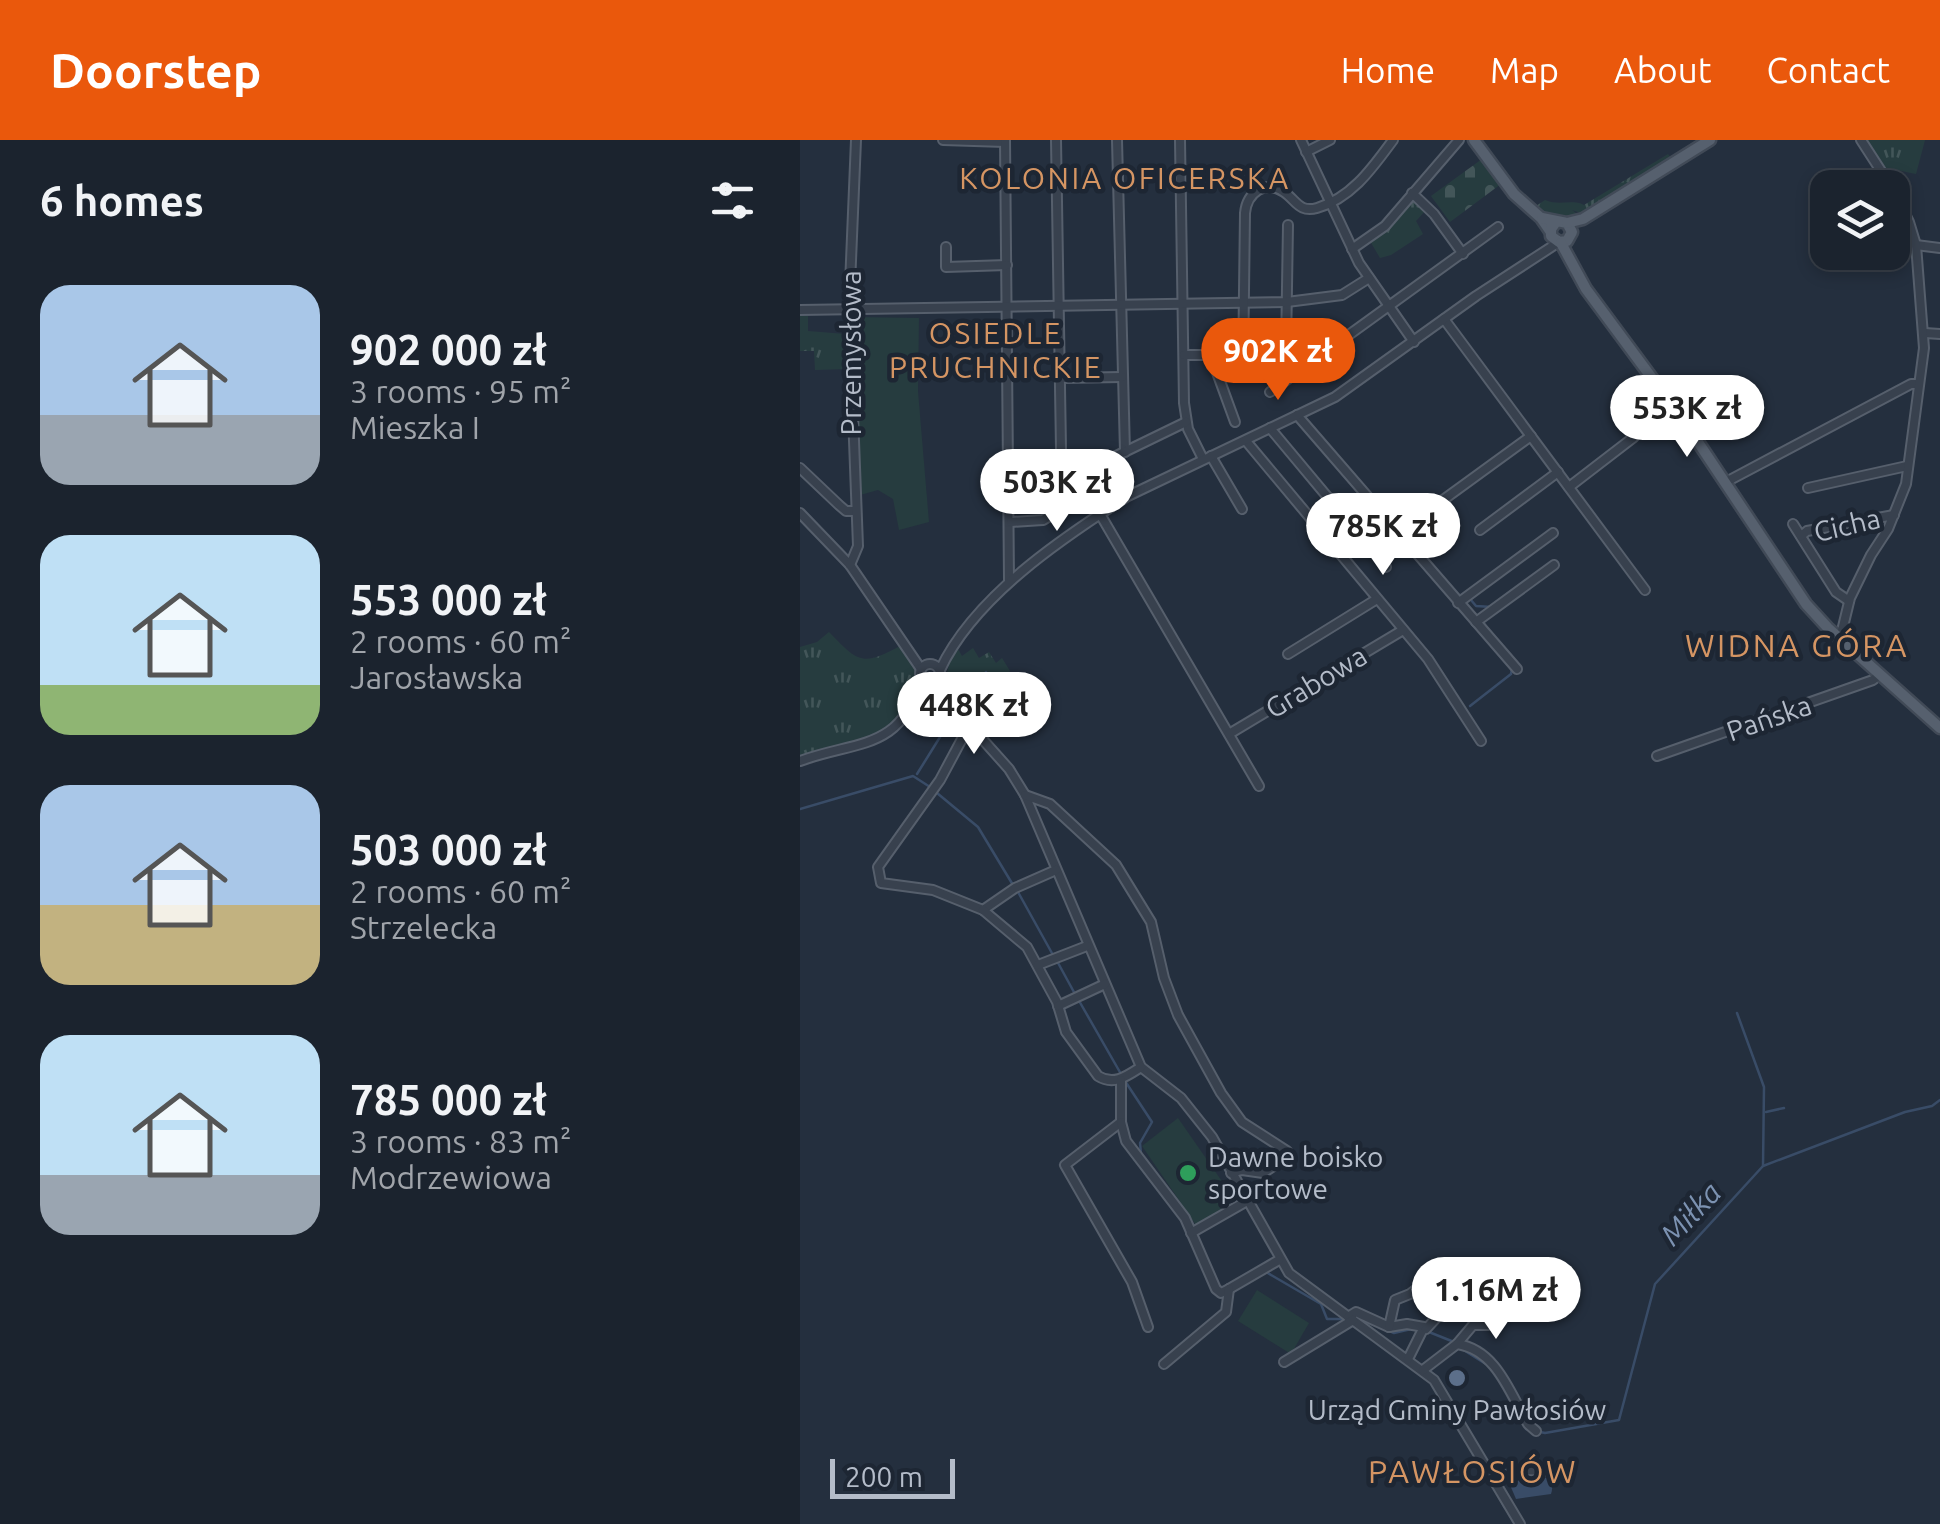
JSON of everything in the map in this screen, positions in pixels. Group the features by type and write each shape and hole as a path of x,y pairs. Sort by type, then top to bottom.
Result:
{"main road":[{"path":"1474,140 1514,194 1561,234 1586,289 1726,482 1806,604 1940,728"},
{"path":"1561,234 1710,140"}],"street":[{"name":"Przemysłowa","path":"850,565 858,546 849,309 856,140"},
{"path":"943,140 1005,141 1012,566 1009,580"},
{"path":"1056,140 1062,511"},
{"path":"1117,140 1125,452"},
{"path":"1180,140 1186,422 1242,509"},
{"path":"1301,140 1352,250 1414,342"},
{"path":"1306,152 1330,140"},
{"path":"1243,368 1248,197 1255,190 1271,188 1286,192 1300,208 1308,210 1330,202 1358,184 1394,140"},
{"path":"1352,250 1379,232 1459,140"},
{"path":"1861,140 1880,170"},
{"path":"1412,193 1434,214 1463,254"},
{"path":"1288,225 1286,349 1298,371"},
{"path":"1840,639 1858,579 1894,515 1906,484 1924,333 1916,245 1910,225"},
{"path":"1270,392 1498,227"},
{"path":"800,761 882,739 902,721 932,673 1009,580 1100,514 1128,496 1335,397 1544,252 1561,234"},
{"path":"1916,245 1940,248"},
{"path":"946,247 941,268 1007,266"},
{"path":"1544,252 1572,260"},
{"path":"800,310 1287,302 1342,295 1369,278"},
{"path":"1444,319 1645,590"},
{"path":"1924,333 1940,334"},
{"path":"1184,355 1212,359 1235,422"},
{"path":"1060,378 1122,377"},
{"path":"1726,482 1864,408 1918,384"},
{"path":"1297,415 1516,669"},
{"path":"1010,472 1114,457 1186,422"},
{"path":"1270,428 1386,567"},
{"path":"1399,532 1530,436"},
{"path":"1569,487 1634,437"},
{"path":"1246,441 1428,659 1480,741"},
{"path":"1808,488 1907,466"},
{"path":"800,468 839,505 855,511"},
{"path":"1480,530 1558,472"},
{"path":"1011,522 1038,522 1085,496"},
{"path":"800,513 850,565 910,650 1009,769 1025,794 1141,1067 1194,1112 1289,1274 1434,1380 1520,1524"},
{"path":"1100,514 1259,786"},
{"name":"Cicha","path":"1801,536 1807,531 1894,515"},
{"name":"Cicha","path":"1793,524 1836,592 1849,602"},
{"path":"1458,602 1553,534"},
{"path":"1476,622 1554,564"},
{"path":"1012,566 1024,570"},
{"path":"1288,654 1377,599"},
{"name":"Grabowa","path":"1229,734 1403,630"},
{"path":"915,700 922,680 932,673"},
{"name":"Pańska","path":"1657,756 1810,704 1879,675"},
{"path":"970,724 940,780 882,858 877,875 881,883 933,890 983,910 1027,948 1058,1006 1066,1032 1098,1076 1103,1080 1121,1080 1141,1067"},
{"path":"1025,794 1050,804 1116,865 1150,922 1178,1015 1221,1093 1242,1122 1287,1151 1284,1159 1263,1173 1230,1173"},
{"path":"983,910 1015,888 1056,870"},
{"path":"1038,966 1088,946"},
{"path":"1058,1006 1105,984"},
{"path":"1121,1080 1121,1122 1126,1141 1185,1218 1216,1289 1221,1293 1229,1290 1280,1260"},
{"path":"1121,1122 1065,1165 1131,1280 1148,1327"},
{"path":"1193,1232 1247,1201"},
{"path":"1389,1327 1395,1300 1431,1278"},
{"path":"1164,1364 1226,1312 1229,1290"},
{"path":"1408,1359 1426,1329 1451,1302"},
{"path":"1423,1370 1457,1344 1472,1325 1489,1325 1518,1310"},
{"path":"1284,1362 1356,1312 1396,1329 1407,1324 1426,1329"},
{"path":"1457,1344 1494,1364 1528,1424 1536,1431"},
{"path":"1492,1479 1527,1470 1546,1470"}],"green space":[{"path":"1865,140 1925,140 1916,174 1882,167"},
{"path":"1668,154 1671,158 1584,214 1572,210 1580,216 1575,220 1573,215 1557,217 1544,213 1521,193 1536,206 1545,200 1584,205"},
{"path":"1482,159 1501,184 1450,222 1431,196"},
{"path":"1411,198 1426,210 1416,221 1423,234 1380,258 1370,241"},
{"path":"800,316 808,316 808,331 845,334 846,369 815,370 814,351 800,351"},
{"path":"854,317 919,318 918,391 929,522 899,530 893,499 878,490 857,496"},
{"path":"829,632 861,658 877,657 900,646 915,665 917,686 902,716 886,731 868,740 800,757 800,647 817,642"},
{"path":"960,644 962,656 973,648 979,658 989,652 996,663 1002,658 1010,671 990,688 1004,711 979,726 954,697 947,678 952,657"},
{"name":"Dawne boisko sportowe","path":"1178,1118 1235,1200 1196,1225 1142,1146"},
{"path":"1257,1290 1309,1323 1291,1354 1238,1321"}],"water":[{"path":"1530,1474 1547,1478 1552,1485 1551,1494 1516,1499 1510,1485"}],"waterway":[{"path":"1471,600 1476,606 1492,607"},
{"path":"1470,706 1511,674 1512,668"},
{"path":"962,705 986,672"},
{"path":"917,774 955,713"},
{"name":"Miłka","path":"800,809 913,776 930,787"},
{"name":"Miłka","path":"937,793 978,827 1013,885"},
{"name":"Miłka","path":"1018,892 1053,955"},
{"name":"Miłka","path":"1057,961 1075,994"},
{"name":"Miłka","path":"1078,999 1121,1074"},
{"path":"1737,1013 1764,1087 1763,1166"},
{"name":"Miłka","path":"1125,1081 1152,1122 1140,1143 1141,1154"},
{"name":"Miłka","path":"1526,1429 1545,1433 1619,1420 1655,1284 1763,1166 1940,1100"},
{"path":"1766,1112 1784,1108"},
{"name":"Miłka","path":"1243,1285 1266,1272 1321,1304 1327,1319 1346,1322"},
{"name":"Miłka","path":"1376,1325 1394,1333 1411,1329"},
{"name":"Miłka","path":"1429,1332 1454,1342"},
{"path":"1379,1345 1393,1354"},
{"name":"Miłka","path":"1462,1349 1489,1366"},
{"name":"Miłka","path":"1502,1384 1525,1426"},
{"path":"1496,1492 1505,1508"},
{"path":"1509,1514 1515,1524"}],"place":[{"name":"Dawne boisko sportowe","path":"1188,1173"},
{"name":"Urząd Gminy Pawłosiów","path":"1457,1378"}],"district":[{"name":"KOLONIA OFICERSKA","path":"1125,179"},
{"name":"OSIEDLE PRUCHNICKIE","path":"996,351"},
{"name":"WIDNA GÓRA","path":"1797,646"},
{"name":"PAWŁOSIÓW","path":"1473,1472"}]}
